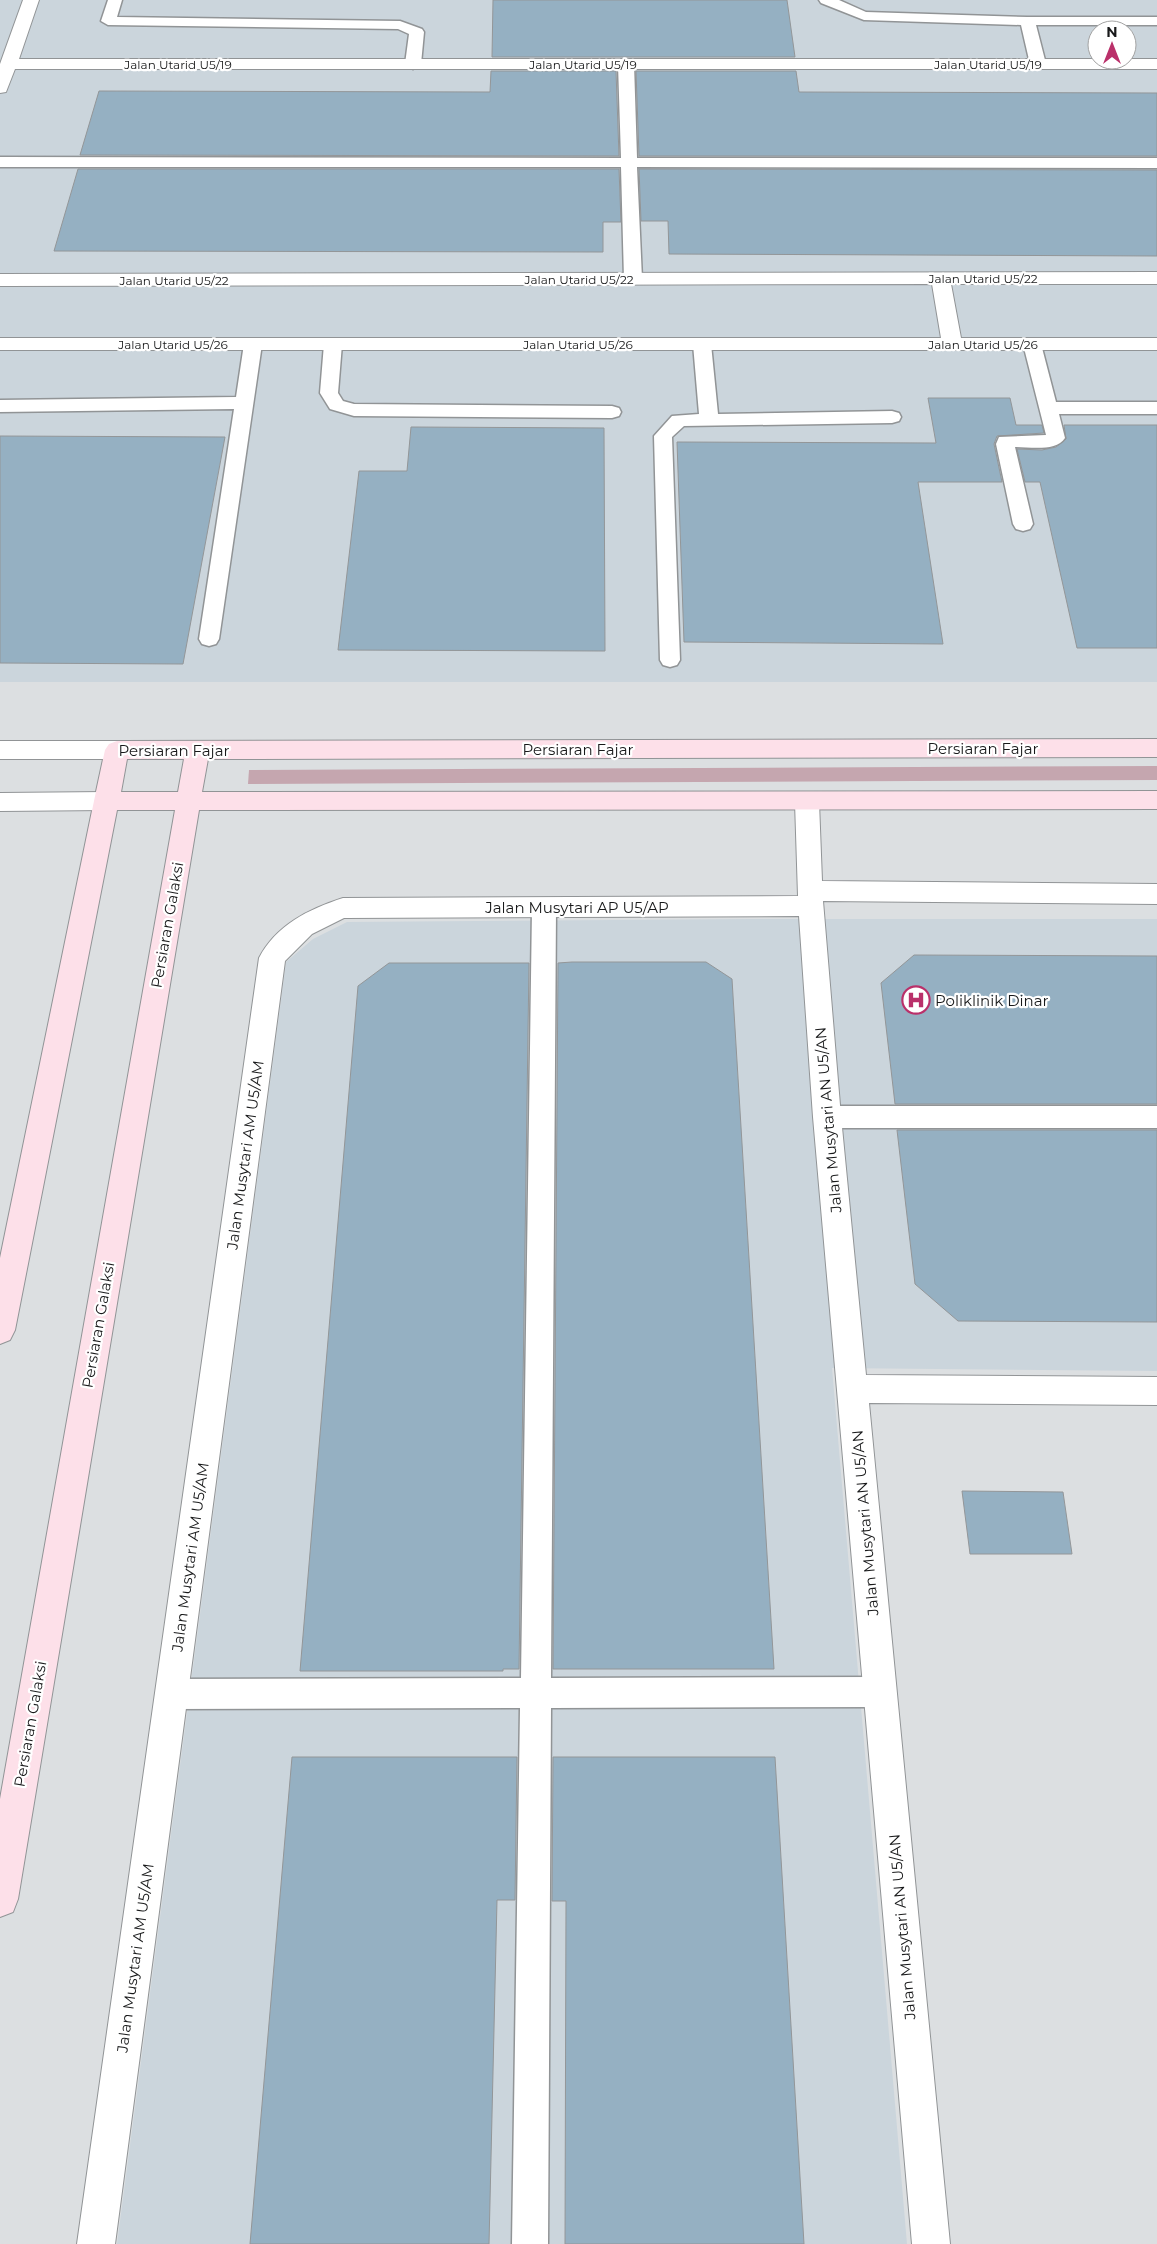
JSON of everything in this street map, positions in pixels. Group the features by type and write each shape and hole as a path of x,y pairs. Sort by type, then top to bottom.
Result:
{"main road":[{"name":"Persiaran Fajar","path":"117,750 1157,748"},
{"path":"0,1330 117,750"},
{"name":"Persiaran Galaksi","path":"0,1899 197,750"},
{"path":"106,802 1157,800"}],"street":[{"path":"3,78 31,0"},
{"name":"Jalan Utarid U5/19","path":"3,78 413,64 1157,64"},
{"path":"940,278 952,344"},
{"name":"Jalan Utarid U5/22","path":"0,280 1157,278"},
{"name":"Jalan Utarid U5/26","path":"0,344 1157,344"},
{"name":"Persiaran Fajar","path":"0,750 117,750"},
{"path":"0,802 106,802"},
{"name":"Jalan Musytari AN U5/AN","path":"807,802 811,899 827,1117 931,2244"},
{"name":"Jalan Musytari AP U5/AP","path":"343,908 544,908 811,899 1157,894"},
{"name":"Jalan Musytari AM U5/AM","path":"96,2244 272,958 284,941 301,927 322,914 343,908"},
{"path":"852,1389 1157,1391"}],"lane":[{"path":"115,0 108,21 400,25 417,32 413,64"},
{"path":"826,0 864,16 1027,21 1157,21"},
{"path":"1027,21 1038,64"},
{"path":"626,64 633,279"},
{"path":"0,162 1157,163"},
{"path":"209,639 253,344"},
{"path":"332,344 329,393 336,405 354,410 612,412"},
{"path":"702,344 709,418"},
{"path":"1023,524 1005,444 1006,441 1055,440 1032,344"},
{"path":"0,406 244,403"},
{"path":"1048,408 1157,408"},
{"path":"670,660 663,436 679,420 709,418 892,417"},
{"path":"530,2244 544,908"},
{"path":"827,1117 1157,1117"},
{"path":"172,1694 880,1692"}],"shaded area":[{"path":"0,0 1157,0 1157,682 0,682"},
{"path":"1157,766 1157,780 248,784 249,770"},
{"path":"1157,919 1157,1371 832,1368 907,2244 117,2244 286,962 313,939 347,922"}],"building":[{"path":"493,0 787,0 795,57 492,57"},
{"path":"491,71 616,71 619,156 80,155 99,91 490,92"},
{"path":"636,71 796,71 799,92 1157,93 1157,156 639,156"},
{"path":"78,169 619,169 621,222 603,222 603,252 54,251"},
{"path":"639,169 1157,170 1157,256 669,254 668,221 641,221"},
{"path":"928,398 1010,398 1016,425 1042,425 1044,433 997,436 994,444 1002,482 918,482 943,644 684,642 677,442 936,443"},
{"path":"1064,425 1157,425 1157,648 1077,648 1040,482 1025,482 1017,449 1042,450 1056,447 1066,439"},
{"path":"411,427 604,428 605,651 338,650 359,471 407,471"},
{"path":"0,436 225,437 183,664 0,663"},
{"path":"914,955 1157,956 1157,1104 895,1104 881,983"},
{"path":"706,962 732,979 774,1669 553,1669 558,963"},
{"path":"389,963 529,963 519,1669 503,1669 503,1671 300,1671 358,986"},
{"path":"897,1130 1157,1130 1157,1322 958,1321 915,1284"},
{"path":"962,1491 1063,1492 1072,1554 970,1554"},
{"path":"292,1757 517,1757 515,1900 497,1900 489,2244 250,2244"},
{"path":"553,1757 775,1757 804,2244 565,2244 566,1901 552,1901"}],"place":[{"name":"Poliklinik Dinar","path":"916,1000"}]}
